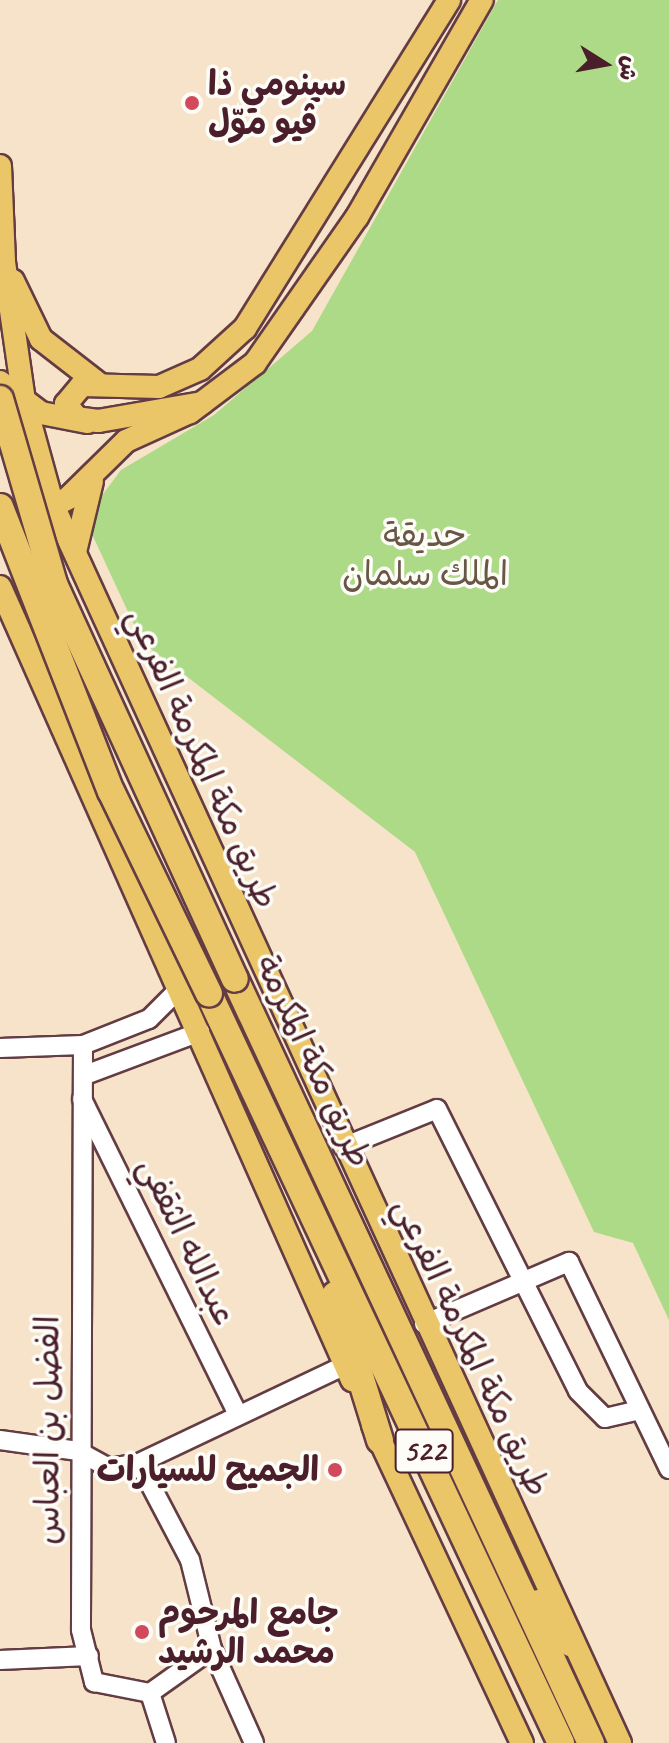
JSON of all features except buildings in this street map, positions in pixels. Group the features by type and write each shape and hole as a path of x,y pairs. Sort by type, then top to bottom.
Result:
{"highway":[{"name":"طريق مكة المكرمة","path":"12,400 54,584 591,1743"},
{"name":"طريق مكة المكرمة","path":"0,507 105,777 561,1743"},
{"path":"287,1159 380,1440"},
{"path":"418,1367 540,1607 571,1643"}],"main road":[{"path":"98,421 77,418 66,404 69,391 99,384 159,387 200,369 245,328 449,0"},
{"path":"0,527 32,518 53,506 95,473 126,441 202,403 255,363 306,298 482,0"},
{"path":"437,20 461,36"},
{"name":"طريق مكة المكرمة الفرعي","path":"0,166 12,400 53,506 424,1324 620,1743"},
{"path":"4,262 41,339 99,384"},
{"path":"0,382 12,400 72,423 202,403"},
{"path":"0,498 72,547 79,512 95,473"},
{"path":"89,588 52,559 12,577 3,595 182,986 345,1365 522,1743"}],"street":[{"path":"0,1048 83,1045 149,1019 182,986"},
{"path":"85,1075 200,1032"},
{"name":"الفضل بن العباس","path":"83,1045 78,1451 81,1630 94,1682 150,1693"},
{"name":"عبدالله الثقفي","path":"80,1096 238,1415"},
{"path":"343,1147 437,1109 518,1280 578,1391 605,1418 639,1410"},
{"path":"424,1324 518,1280 569,1262 669,1469"},
{"path":"0,1440 78,1451 109,1468 139,1463 345,1365"},
{"path":"139,1463 190,1560 212,1649 254,1743"},
{"path":"166,1743 150,1693 212,1649"},
{"path":"0,1660 89,1656"}],"green space":[{"name":"حديقة الملك سلمان","path":"498,0 669,0 669,1320 633,1243 594,1232 415,852 142,642 91,532 97,502 121,470 214,415 312,331"}],"place":[{"name":"سينومي ذا ڤيو موّل","path":"192,103"},
{"name":"الجميح للسيارات","path":"335,1470"},
{"name":"جامع المرحوم محمد الرشيد","path":"142,1632"}]}
